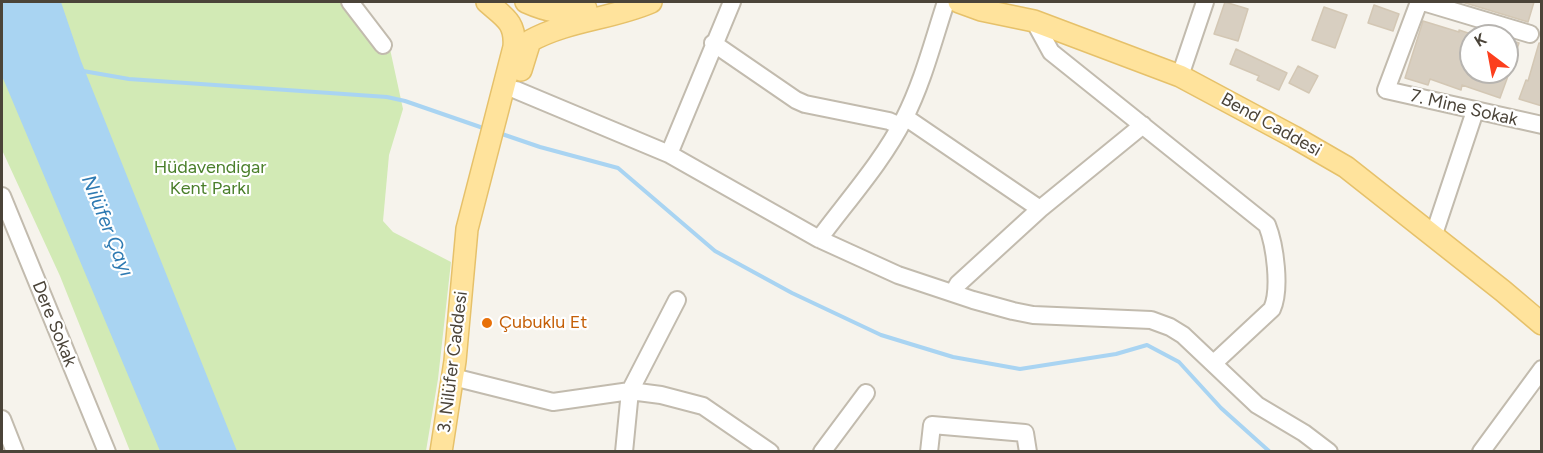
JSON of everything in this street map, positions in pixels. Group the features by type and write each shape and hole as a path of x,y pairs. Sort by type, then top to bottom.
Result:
{"main road":[{"path":"487,2 524,29 627,10 651,2"},
{"path":"526,2 560,13"},
{"path":"524,29 560,13 634,2"},
{"name":"Bend Caddesi","path":"959,2 986,6 1034,21 1180,75 1346,167 1542,324"},
{"path":"1025,2 1034,21"},
{"path":"505,111 516,90 524,29"},
{"path":"505,111 524,29"},
{"name":"3. Nilüfer Caddesi","path":"441,452 453,376 464,272 505,111"}],"street":[{"path":"350,2 383,45"},
{"path":"669,154 732,2"},
{"path":"819,239 884,151 903,121 919,85 946,2"},
{"path":"1180,75 1205,2"},
{"path":"1421,2 1530,34"},
{"name":"7. Mine Sokak","path":"1421,2 1386,90 1542,125"},
{"path":"1034,21 1051,52 1267,225 1275,259 1277,299 1272,309 1214,363"},
{"path":"714,43 796,100 890,121 903,121 1040,209"},
{"path":"516,90 669,154 819,239 898,275 992,306 1033,315 1141,319 1161,323 1183,335 1257,405 1304,433 1329,452"},
{"path":"1433,237 1475,111"},
{"path":"953,293 958,284 1040,209 1143,125"},
{"name":"Dere Sokak","path":"2,196 107,452"},
{"path":"624,452 630,391 677,300"},
{"path":"1481,452 1542,369"},
{"path":"453,376 553,402 630,391 661,395 703,406 770,452"},
{"path":"822,452 866,393"},
{"path":"2,418 15,452"},
{"path":"929,452 932,425 1024,433 1028,452"}],"green space":[{"name":"Hüdavendigar Kent Parkı","path":"2,2 352,2 390,49 403,109 389,155 383,221 393,232 451,262 438,379 426,451 130,451 60,276 2,150"}],"water":[{"name":"Nilüfer Çayı","path":"2,2 61,2 81,61 237,451 160,451 2,76"}],"building":[{"path":"1225,2 1248,9 1238,41 1214,34"},
{"path":"1462,2 1534,2 1528,22"},
{"path":"1374,5 1399,14 1393,31 1368,23"},
{"path":"1324,7 1347,15 1335,48 1312,40"},
{"path":"1423,21 1459,32 1459,84 1505,84 1500,98 1462,85 1461,90 1430,79 1428,85 1405,78"},
{"path":"1539,43 1542,43 1542,106 1519,99 1526,80 1528,81"},
{"path":"1236,49 1287,73 1279,90 1257,80 1259,76 1230,64"},
{"path":"1298,66 1318,76 1309,93 1289,83"}],"waterway":[{"path":"83,71 129,79 387,97 486,129"},
{"path":"499,133 540,147 618,168 715,251 792,293 881,335 953,357 1020,369 1116,354 1147,345 1179,362 1221,408 1270,452"}],"place":[{"name":"Çubuklu Et","path":"487,323"}]}
